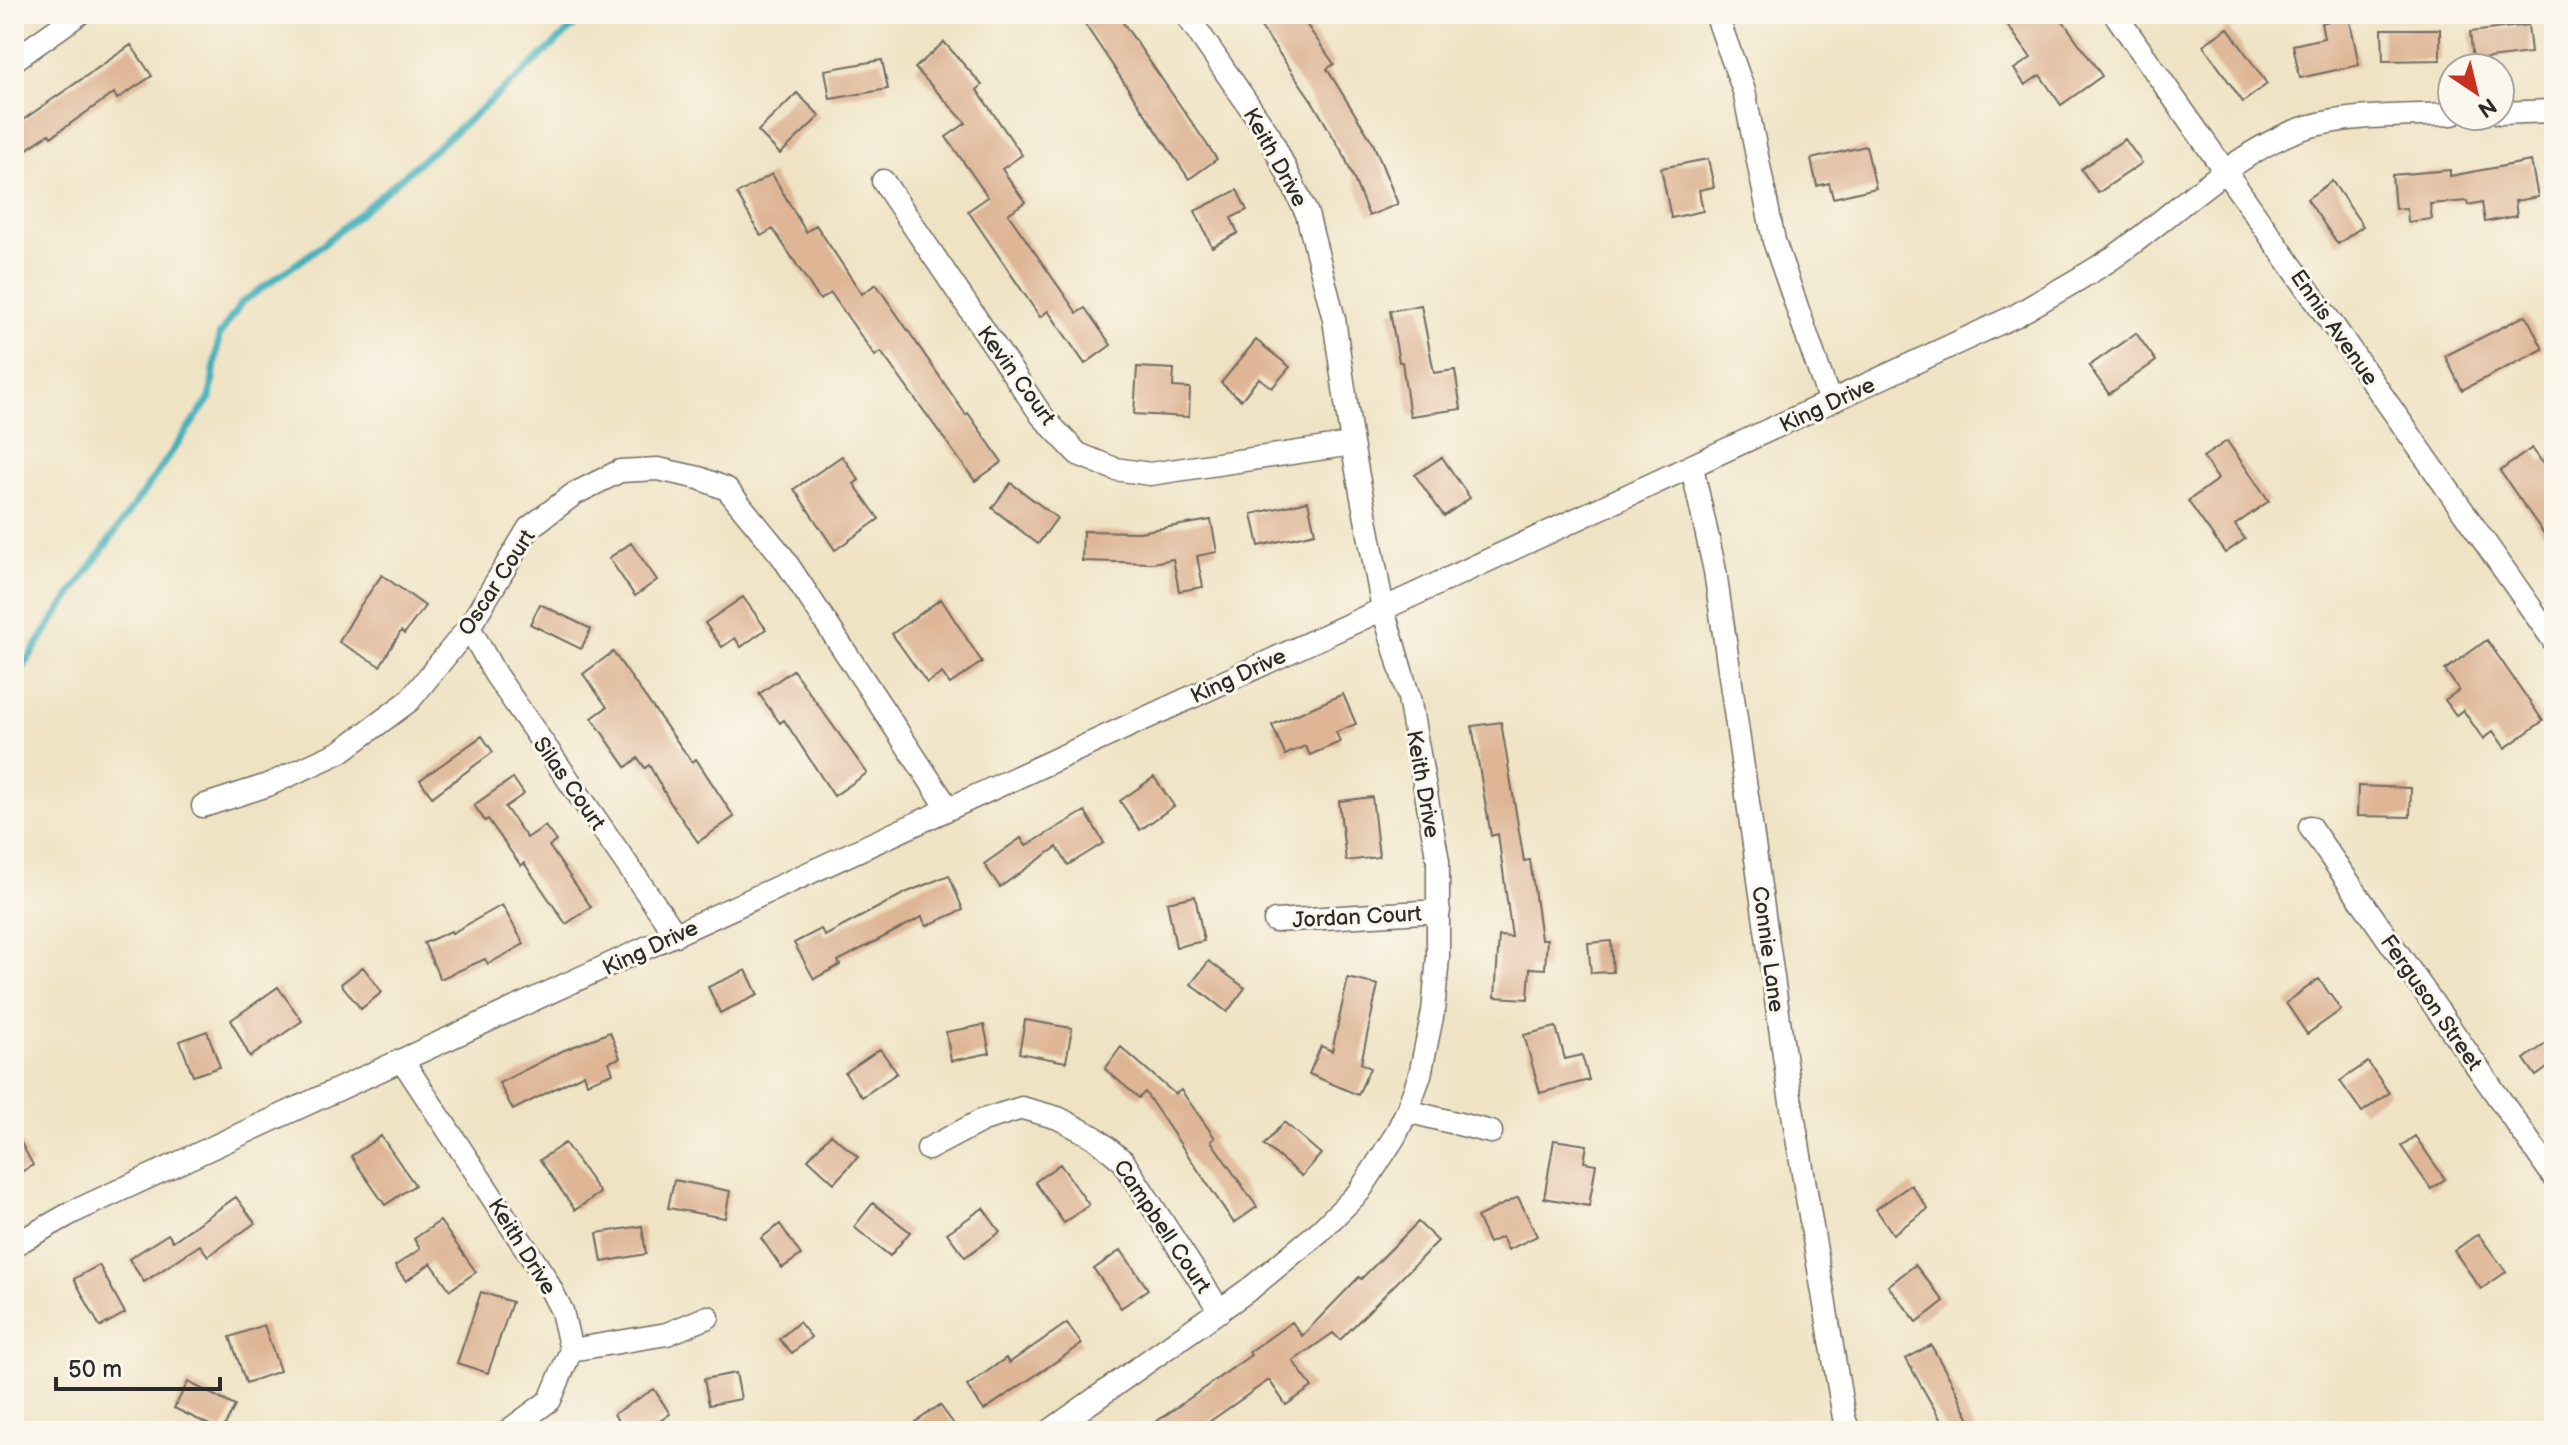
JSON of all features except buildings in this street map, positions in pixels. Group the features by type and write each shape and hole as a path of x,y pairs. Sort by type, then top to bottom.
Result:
{"street":[{"path":"14,60 79,14"},
{"name":"Keith Drive","path":"1050,1431 1220,1311 1320,1231 1359,1192 1395,1136 1407,1111 1420,1075 1433,1012 1439,911 1438,861 1411,713 1383,609 1352,444 1334,319 1307,214 1269,135 1186,14"},
{"path":"1716,14 1744,91 1774,241 1830,402"},
{"name":"Ennis Avenue","path":"2115,14 2554,641"},
{"path":"2516,112 2554,111"},
{"name":"King Drive","path":"14,1245 73,1212 2017,315 2111,259 2268,144 2304,128 2345,118 2436,115"},
{"name":"Kevin Court","path":"883,181 1042,416 1078,454 1115,469 1150,474 1352,444"},
{"name":"Connie Lane","path":"1692,467 1715,571 1789,1090 1844,1418 1849,1431"},
{"name":"Oscar Court","path":"203,806 268,785 340,752 409,701 469,627 529,528 574,494 620,471 658,469 727,489 782,556 948,808"},
{"name":"Silas Court","path":"469,627 495,674 676,935"},
{"name":"Ferguson Street","path":"2310,827 2554,1177"},
{"name":"Jordan Court","path":"1275,921 1439,911"},
{"name":"Keith Drive","path":"402,1060 544,1276 562,1311 571,1350"},
{"name":"Campbell Court","path":"928,1149 983,1120 1022,1108 1058,1118 1094,1137 1123,1161 1220,1311"},
{"path":"1407,1111 1491,1132"},
{"path":"508,1431 550,1400 571,1350 667,1334 708,1317"}],"waterway":[{"path":"14,681 53,620 210,398 219,336 241,303 324,244 516,79 583,14"}]}
